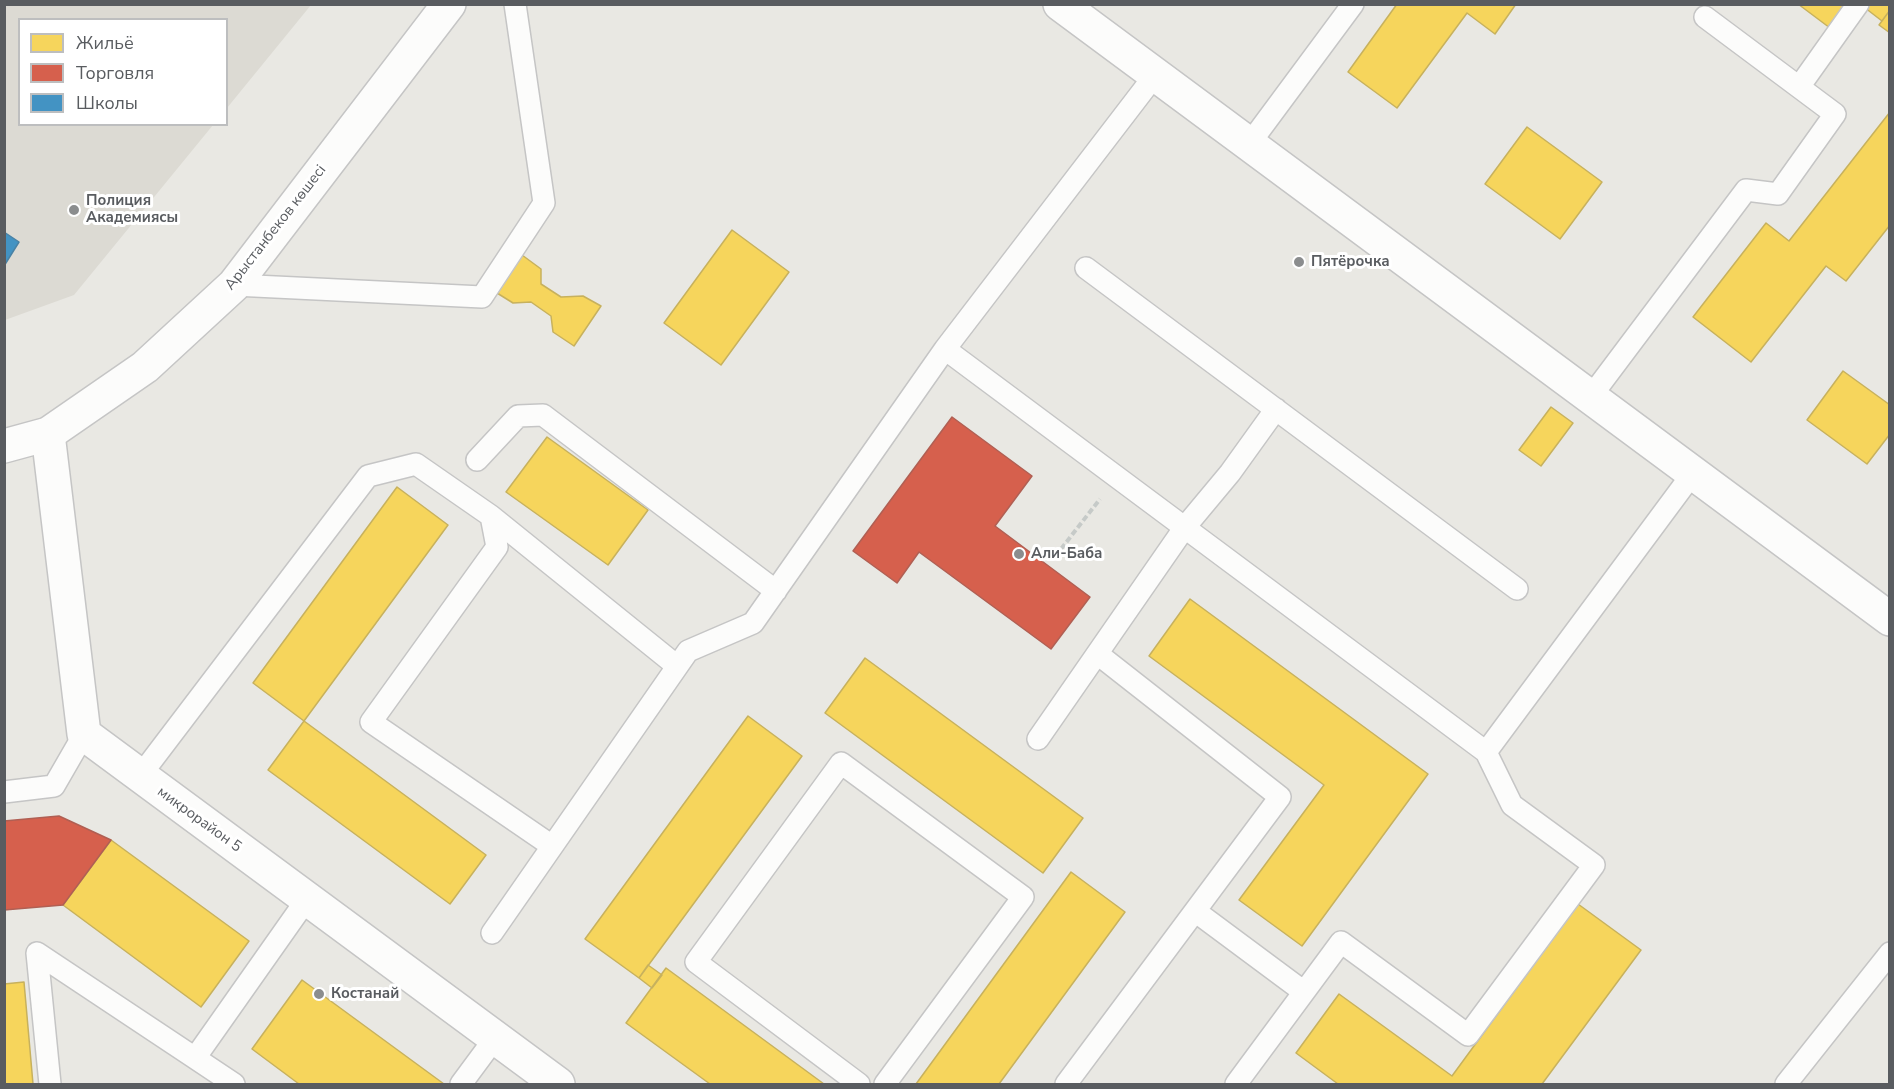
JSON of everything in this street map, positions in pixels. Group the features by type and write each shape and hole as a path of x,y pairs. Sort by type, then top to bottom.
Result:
{"street":[{"name":"Арыстанбеков көшесі","path":"4,446 48,434 145,367 234,285 449,4"},
{"path":"1060,4 1589,399 1890,619"},
{"path":"48,434 84,734"},
{"name":"микрорайон 5","path":"84,734 558,1084"}],"lane":[{"path":"234,285 482,297 544,203 515,4"},
{"path":"1250,144 1353,4"},
{"path":"1798,87 1858,4"},
{"path":"1589,399 1746,190 1778,194 1835,114 1705,17"},
{"path":"492,933 688,651 753,623 945,349 1155,75"},
{"path":"1086,268 1517,589"},
{"path":"945,349 1486,752 1512,805 1594,865 1468,1035 1341,942 1236,1084"},
{"path":"1038,740 1099,655 1185,527 1230,473 1276,409"},
{"path":"477,460 518,416 543,415 776,591"},
{"path":"140,776 368,476 416,464 490,516 677,666"},
{"path":"1486,752 1693,473"},
{"path":"490,516 497,547 371,722 552,846"},
{"path":"1066,1084 1280,797 1099,655"},
{"path":"4,792 54,786 84,734"},
{"path":"859,1084 696,962 842,763 1023,897 885,1084"},
{"path":"195,1058 307,899"},
{"path":"1195,912 1304,992"},
{"path":"50,1084 37,953 234,1084"},
{"path":"1786,1084 1890,953"},
{"path":"461,1084 495,1038"}],"path":[{"path":"1060,549 1117,477"}],"shaded area":[{"name":"Полиция Академиясы","path":"4,5 311,5 228,107 228,18 18,18 18,126 212,126 74,295 5,320"}],"building: Жильё":[{"path":"1397,4 1516,4 1495,34 1467,13 1397,108 1348,72"},
{"path":"1798,4 1847,4 1830,28"},
{"path":"1860,4 1890,4 1890,10 1882,21"},
{"path":"1890,10 1890,33 1879,25"},
{"path":"1890,112 1890,225 1846,281 1826,266 1751,362 1693,317 1766,223 1789,241"},
{"path":"1527,127 1602,182 1560,239 1485,184"},
{"path":"732,230 789,272 721,365 664,323"},
{"path":"522,255 541,269 541,284 561,297 583,296 601,306 574,346 553,332 551,316 531,302 513,303 497,293"},
{"path":"1843,371 1890,405 1890,434 1867,464 1807,420"},
{"path":"1551,407 1573,423 1541,466 1519,450"},
{"path":"547,437 648,510 608,565 506,492"},
{"path":"397,487 448,525 304,721 253,683"},
{"path":"1190,599 1428,774 1302,946 1239,900 1324,785 1149,656"},
{"path":"865,658 1083,818 1043,873 825,713"},
{"path":"748,716 802,756 639,978 585,939"},
{"path":"304,721 486,855 450,904 268,770"},
{"path":"111,840 249,941 201,1007 63,905"},
{"path":"1071,872 1125,912 999,1084 916,1084"},
{"path":"1578,904 1641,950 1542,1084 1338,1084 1296,1053 1339,994 1452,1076"},
{"path":"648,965 662,975 652,988 639,978"},
{"path":"666,968 824,1084 710,1084 626,1023"},
{"path":"302,980 444,1084 299,1084 252,1049"},
{"path":"24,982 33,1084 4,1084 4,984"}],"building: Торговля":[{"path":"952,417 1032,476 995,526 1090,597 1051,649 919,552 897,583 853,551"},
{"path":"59,816 111,840 63,905 4,910 4,821"}],"building: Школы":[{"path":"4,232 19,242 4,266"}],"place":[{"name":"Полиция Академиясы","path":"74,210"},
{"name":"Пятёрочка","path":"1299,262"},
{"name":"Али-Баба","path":"1019,554"},
{"name":"Костанай","path":"319,994"}]}
